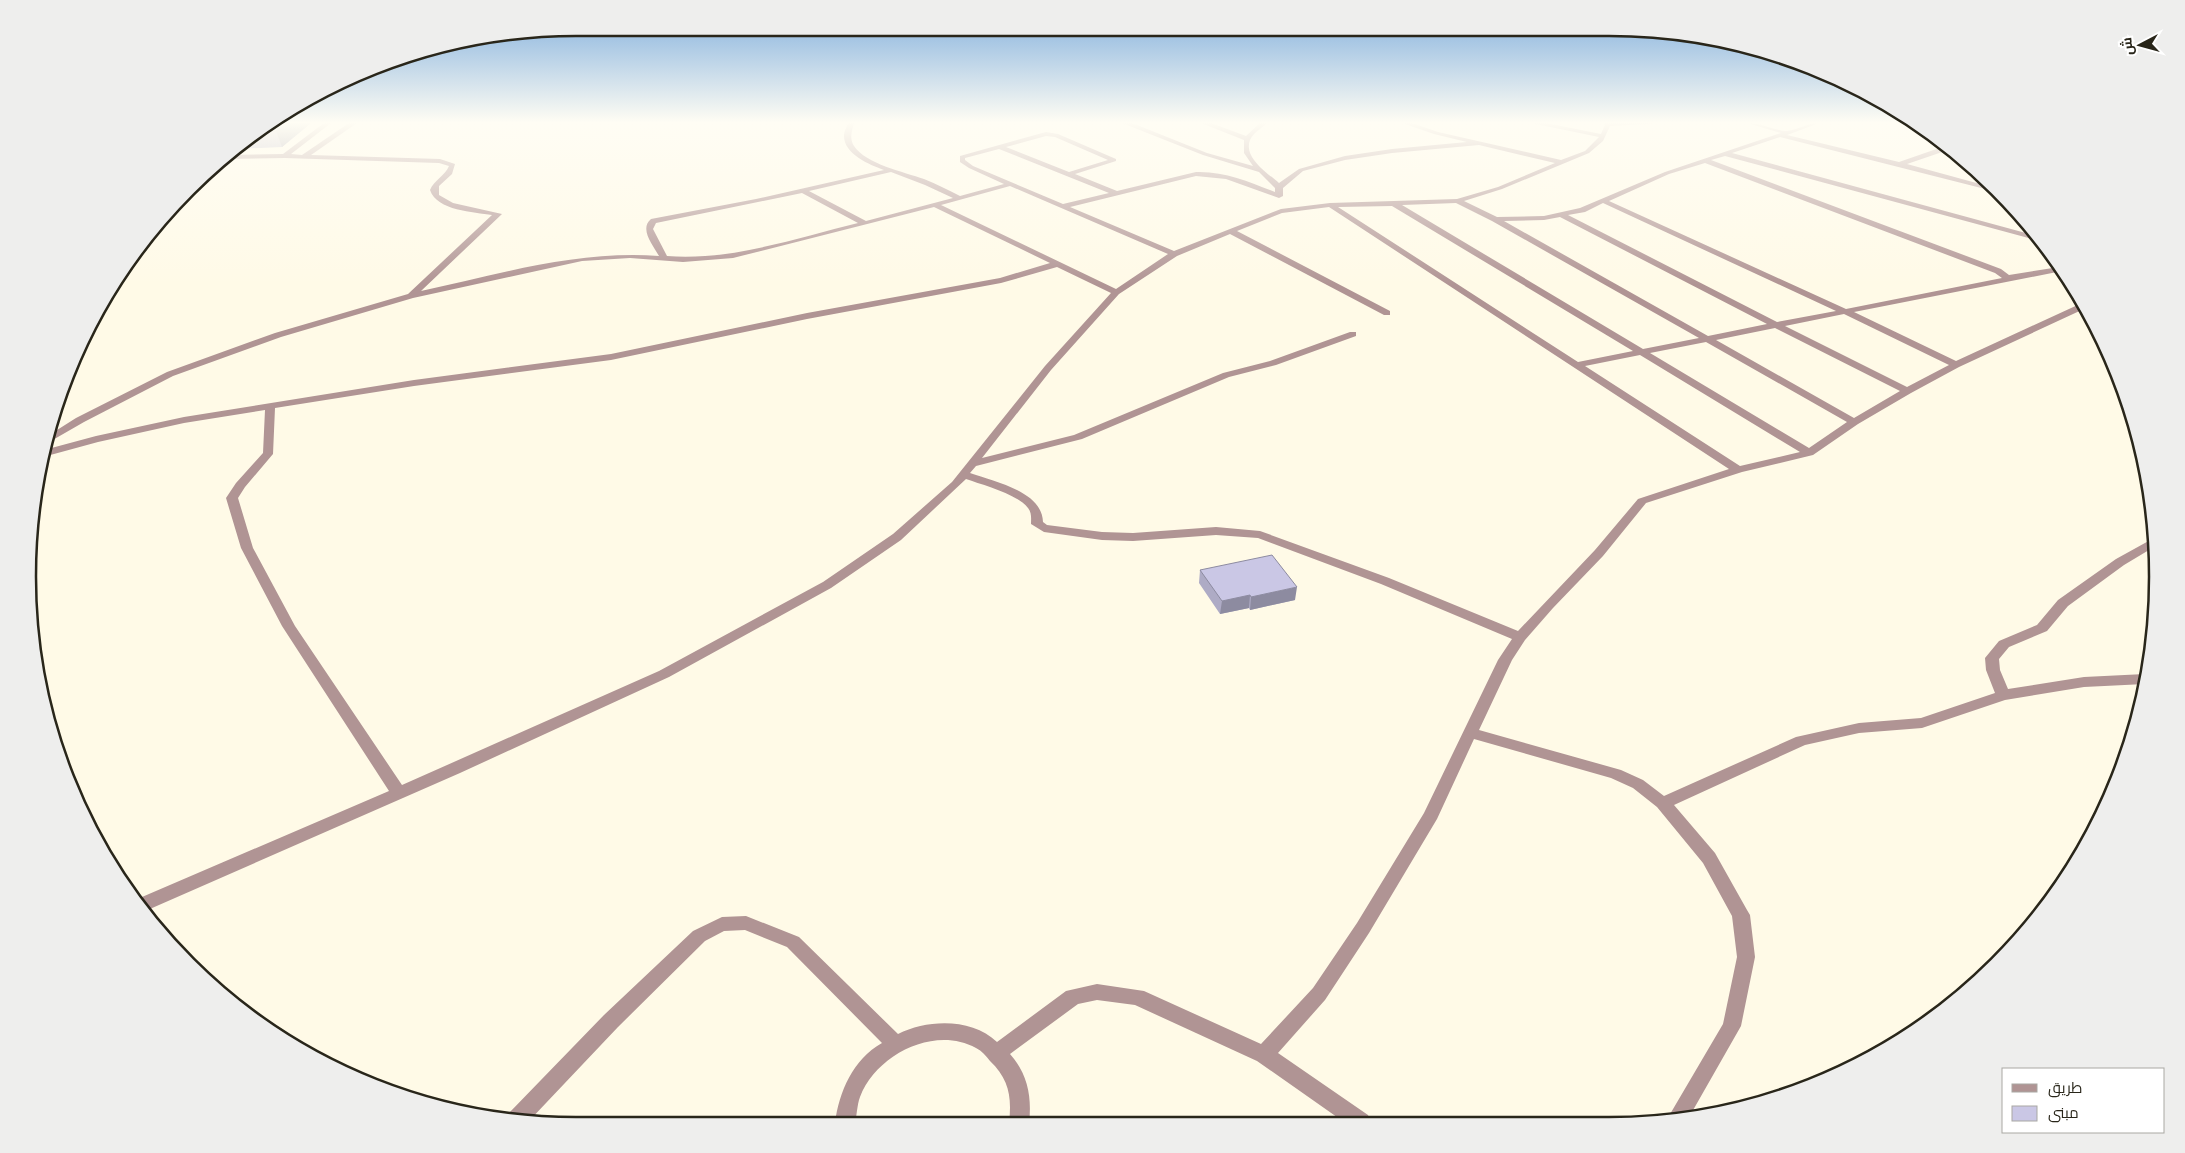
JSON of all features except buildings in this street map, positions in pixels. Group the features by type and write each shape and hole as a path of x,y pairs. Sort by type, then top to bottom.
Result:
{"street":[{"path":"411,296 498,214 453,205 440,200 435,195 434,190 445,177"},
{"path":"664,258 649,229 650,224 654,221 863,177"},
{"path":"912,177 959,198"},
{"path":"993,177 1174,254"},
{"path":"1076,177 1118,194"},
{"path":"1063,206 1185,177"},
{"path":"1228,177 1279,196"},
{"path":"1268,177 1279,187 1281,211"},
{"path":"1279,187 1292,177"},
{"path":"146,903 399,793 664,674 827,585 896,537 965,475 1048,368 1116,292 1174,254 1281,211 1330,205 1457,201 1500,188 1528,177"},
{"path":"1495,219 1544,218 1582,210 1658,177"},
{"path":"1749,177 1998,271 2007,278"},
{"path":"1810,177 2027,236"},
{"path":"1947,177 1983,186"},
{"path":"55,436 88,416 170,374 278,335 411,296 582,259 630,256 705,259 733,256 865,224 1010,184"},
{"path":"804,190 865,224"},
{"path":"1457,201 1495,219 1854,422"},
{"path":"1604,201 1846,312 1956,366"},
{"path":"1395,204 1809,453"},
{"path":"935,205 1116,292"},
{"path":"1330,205 1738,470"},
{"path":"1560,214 1777,326 1908,390"},
{"path":"1230,231 1387,313"},
{"path":"52,452 96,439 184,420 414,383 524,370 611,357 807,316 1001,280 1058,264"},
{"path":"1576,365 1708,340 2007,278 2054,270"},
{"path":"1264,1055 1319,994 1363,928 1431,815 1505,660 1520,637 1600,553 1642,501 1738,470 1809,453 1854,422 1908,390 2077,309"},
{"path":"974,463 1078,437 1226,375 1273,363 1352,334"},
{"path":"270,406 268,454 240,485 232,498 244,539 289,626 399,793"},
{"path":"965,475 1004,490 1029,503 1036,510 1037,524 1044,528 1102,536 1133,537 1216,531 1260,535 1384,581 1520,637"},
{"path":"2003,695 1993,670 1992,658 2004,644 2042,628 2063,603 2120,562 2148,545"},
{"path":"1663,803 1802,741 1859,728 1922,723 2003,695 2084,682 2138,679"},
{"path":"1470,733 1616,774 1638,784 1663,803 1709,858 1741,915 1746,957 1732,1026 1682,1112"},
{"path":"522,1114 611,1021 692,942 710,929 722,924 746,924 793,942 895,1043"},
{"path":"998,1052 1073,997 1096,992 1136,997 1264,1055 1354,1117"},
{"path":"845,1117 845,1111 854,1084 872,1060 895,1043 922,1033 950,1031 976,1038 998,1052 1013,1072 1021,1098 1019,1117"}]}
